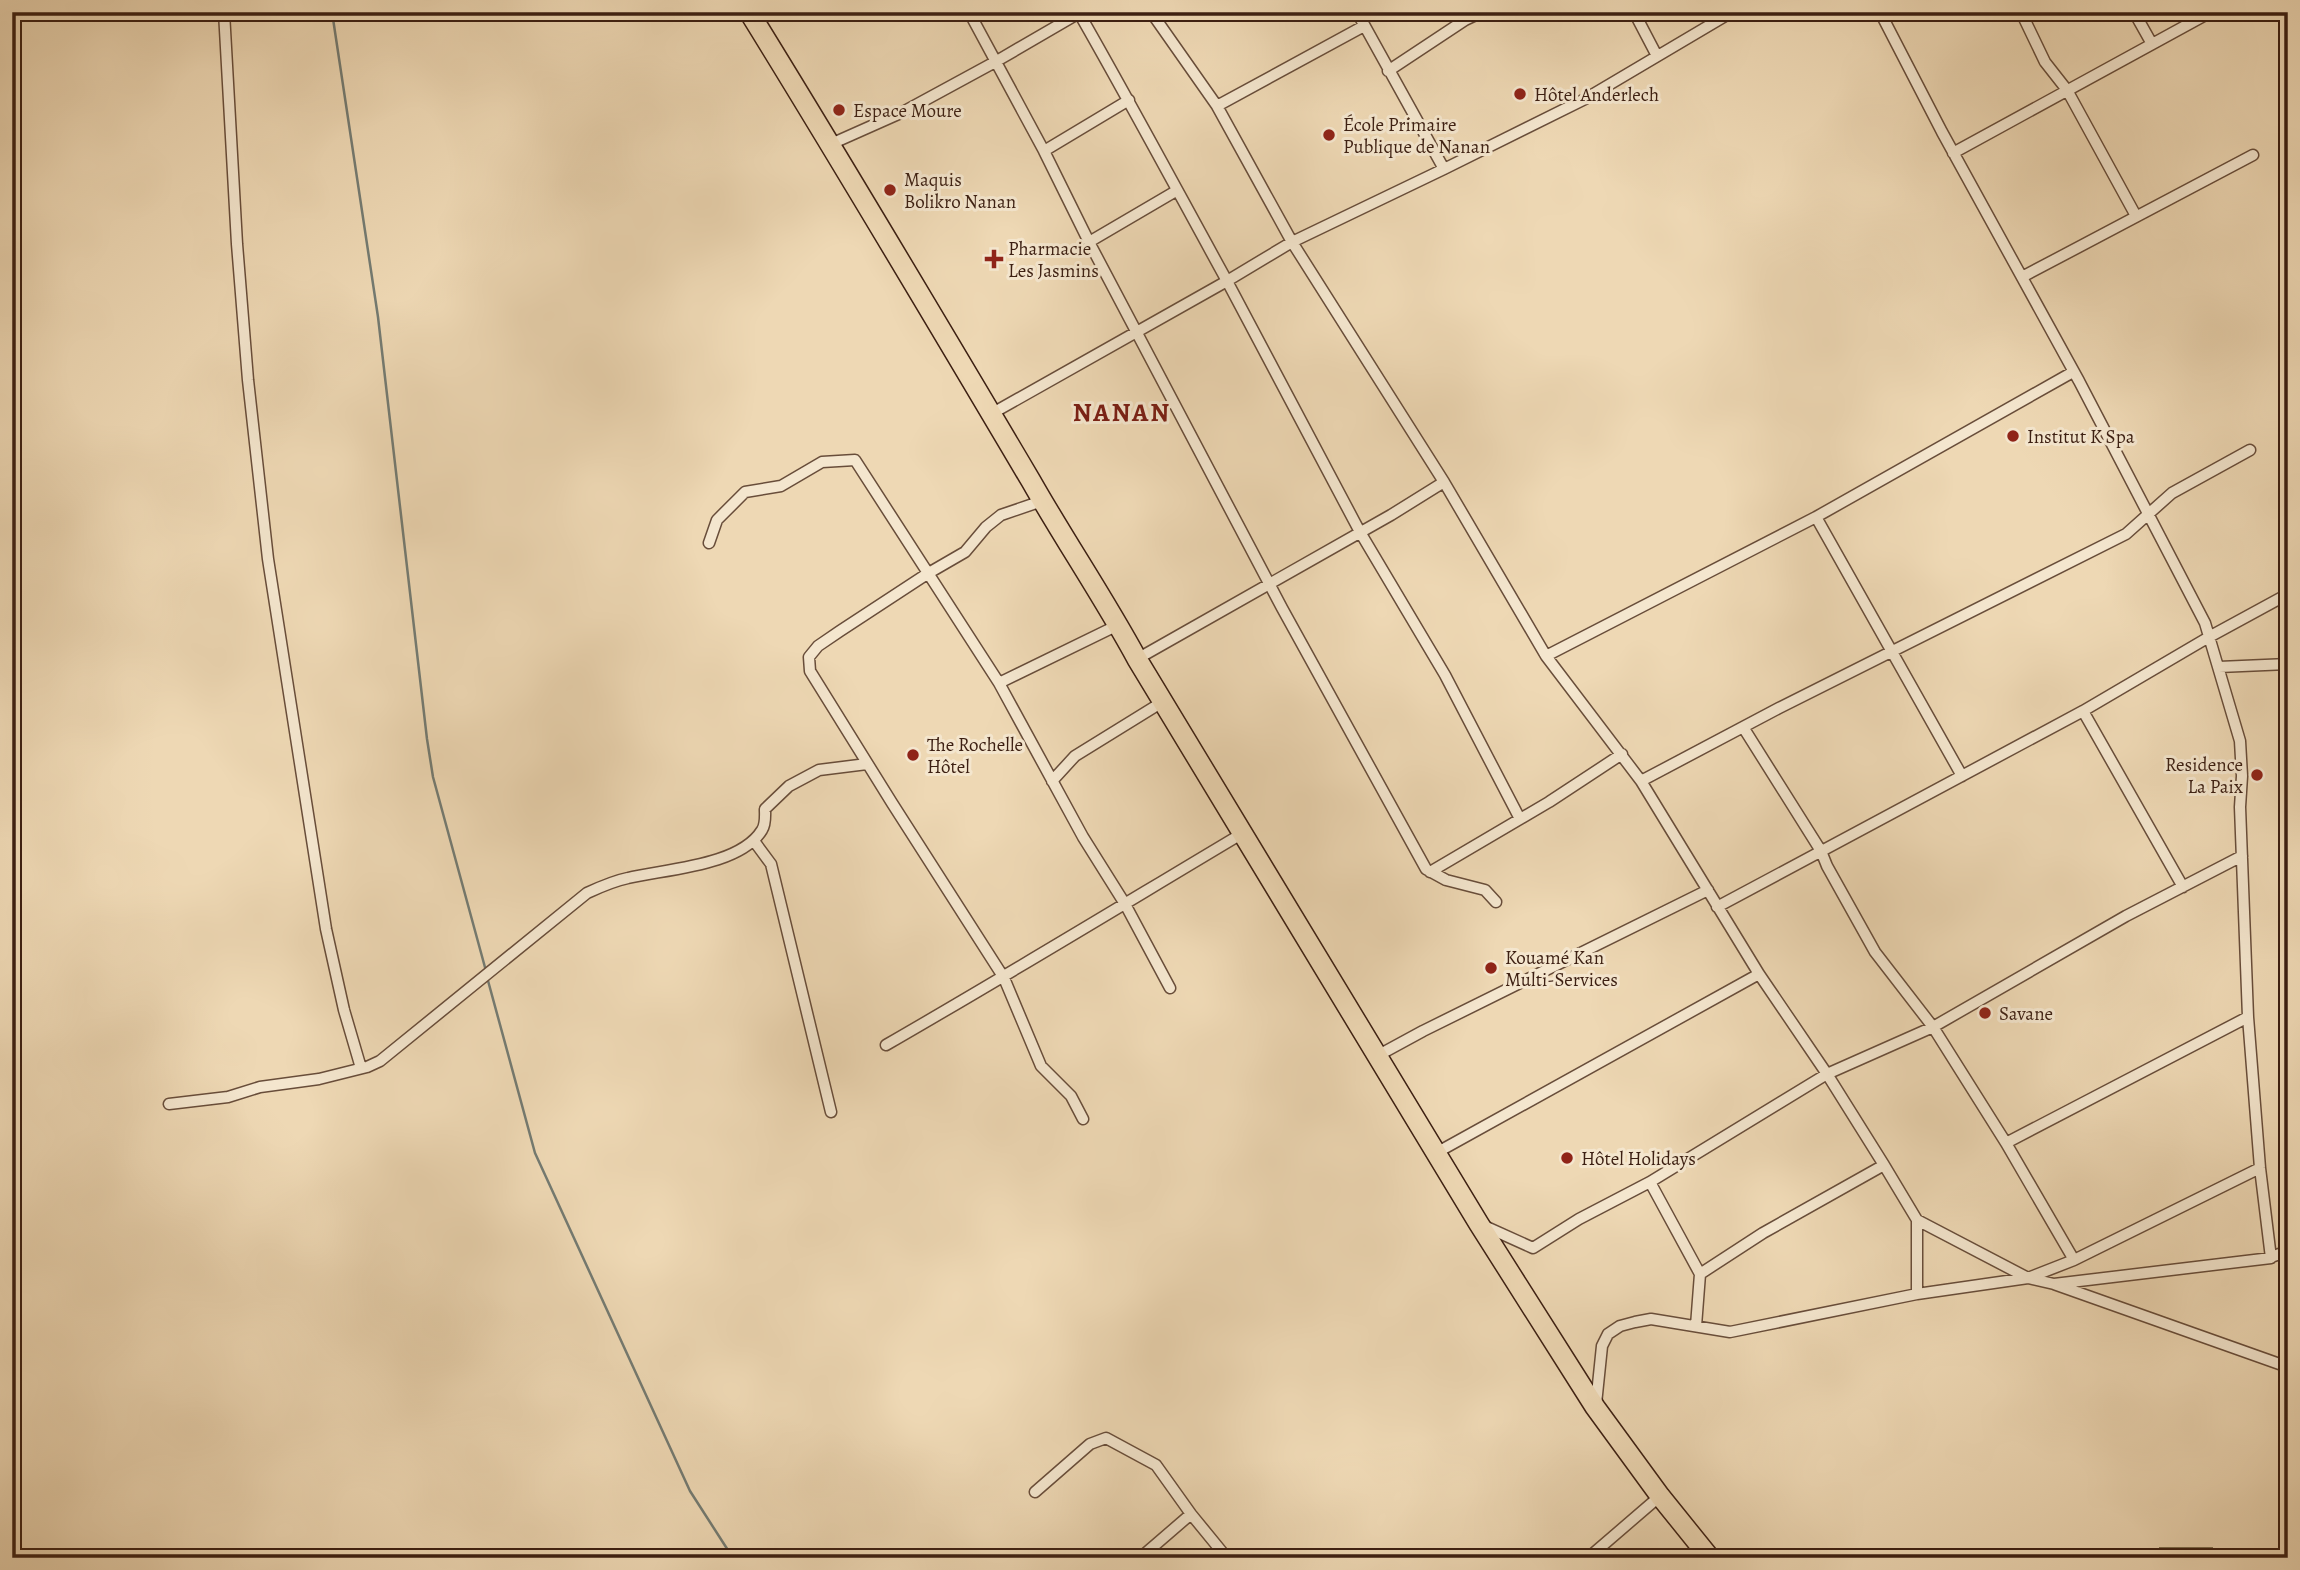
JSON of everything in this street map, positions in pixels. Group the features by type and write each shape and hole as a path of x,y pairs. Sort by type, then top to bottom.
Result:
{"highway":[{"path":"748,12 831,145 1042,501 1479,1224 1595,1407 1660,1496 1710,1558"}],"street":[{"path":"224,12 243,326 268,559 326,929 344,1010 361,1068"},
{"path":"969,12 1333,704 1426,869 1446,880 1485,890 1496,902"},
{"path":"1151,12 1217,106 1292,242 1444,482 1546,656 1641,781 1759,974 1827,1074 1917,1220 1917,1294"},
{"path":"1357,12 1444,169"},
{"path":"1388,71 1463,16 1482,12"},
{"path":"1634,12 1657,56"},
{"path":"991,414 1137,334 1292,242 1585,99 1732,12"},
{"path":"1880,12 2205,623 2219,667 2239,741 2248,1017 2260,1168 2271,1256"},
{"path":"2021,12 2045,62 2067,90 2136,216"},
{"path":"2134,12 2152,44"},
{"path":"831,145 903,112 1080,13 1227,281 1360,533 1445,675 1520,819"},
{"path":"1953,153 2208,13"},
{"path":"1217,106 1364,26"},
{"path":"1044,151 1129,100"},
{"path":"2022,276 2253,155"},
{"path":"1089,242 1176,191"},
{"path":"1546,656 1816,517 2073,372"},
{"path":"1641,781 2126,534 2172,493 2250,450"},
{"path":"709,543 717,520 745,492 780,486 822,462 855,460 999,683 1170,988"},
{"path":"1137,659 1360,533 1444,482"},
{"path":"1042,501 1001,515 986,527 965,552 818,646 809,657 810,671 1004,978 1041,1066 1071,1096 1083,1119"},
{"path":"1816,517 1962,776"},
{"path":"1717,907 2083,711 2288,594"},
{"path":"999,683 1118,625"},
{"path":"2219,667 2288,664"},
{"path":"1052,781 1075,757 1164,701"},
{"path":"2083,711 2183,887"},
{"path":"1743,727 1821,852 1875,952 1933,1027 2006,1143 2074,1260"},
{"path":"1430,872 1622,754"},
{"path":"169,1104 228,1097 260,1087 319,1079 380,1061 587,893 626,878 732,855 754,841 764,828 765,809 789,786 819,770 867,764"},
{"path":"886,1045 1004,978 1243,833"},
{"path":"754,841 771,864 831,1112"},
{"path":"1479,1224 1533,1248 1827,1074 1933,1027 2126,916 2242,856"},
{"path":"1377,1056 1708,890"},
{"path":"1436,1153 1759,974"},
{"path":"2006,1143 2248,1017"},
{"path":"1700,1274 1763,1233 1884,1165"},
{"path":"1595,1407 1602,1346 1608,1334 1620,1326 1650,1319 1730,1332 1917,1294 2028,1278 2074,1260 2260,1168"},
{"path":"1650,1181 1700,1274 1696,1326"},
{"path":"1917,1220 2028,1278 2053,1284 2288,1367"},
{"path":"2053,1284 2271,1256 2288,1251"},
{"path":"1035,1492 1090,1444 1106,1438 1156,1465 1227,1558"},
{"path":"1588,1558 1660,1496"},
{"path":"1140,1558 1191,1514"}],"green space":[{"path":"2160,1548 2212,1548 2212,1558 2160,1558"}],"waterway":[{"path":"332,12 378,317 433,777 486,971"},
{"path":"487,977 535,1153 690,1491 733,1558"}],"place":[{"name":"Hôtel Anderlech","path":"1520,94"},
{"name":"Espace Moure","path":"839,110"},
{"name":"École Primaire Publique de Nanan","path":"1329,135"},
{"name":"Maquis Bolikro Nanan","path":"890,190"},
{"name":"Pharmacie Les Jasmins","path":"994,259"},
{"name":"Institut K Spa","path":"2013,436"},
{"name":"The Rochelle Hôtel","path":"913,755"},
{"name":"Residence La Paix","path":"2257,775"},
{"name":"Kouamé Kan Multi-Services","path":"1491,968"},
{"name":"Savane","path":"1985,1013"},
{"name":"Hôtel Holidays","path":"1567,1158"}],"district":[{"name":"NANAN","path":"1122,412"}]}
